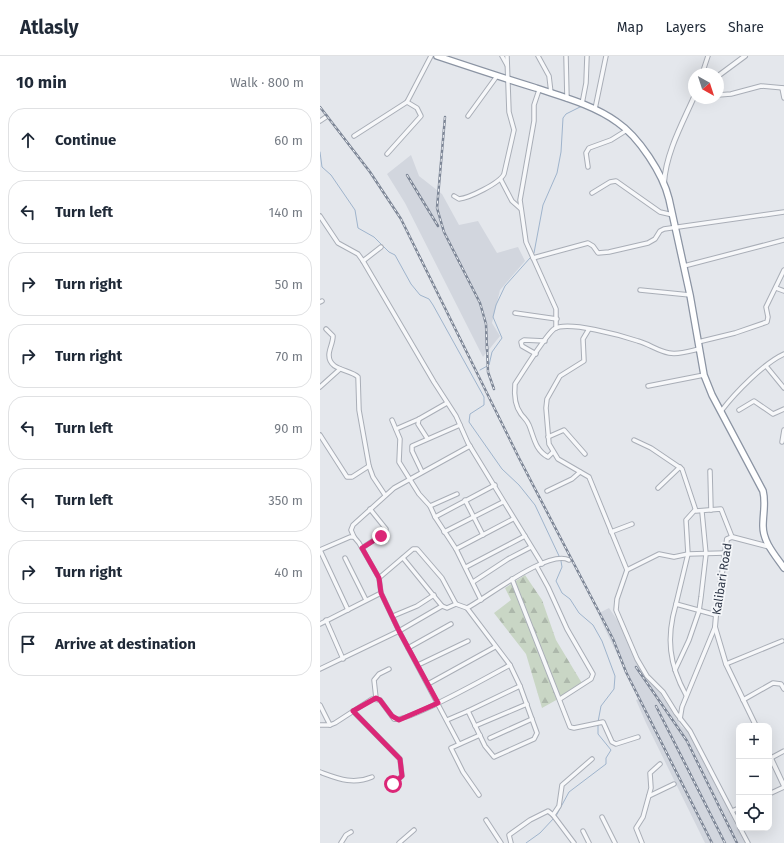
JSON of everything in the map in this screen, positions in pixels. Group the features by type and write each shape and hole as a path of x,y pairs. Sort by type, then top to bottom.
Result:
{"highway":[{"path":"437,56 595,109 611,118 627,130 650,160 664,185 673,215 690,295 704,375 712,395 722,410 763,491 765,500 764,532 770,547 784,568"}],"street":[{"path":"354,136 407,102 431,56"},
{"path":"502,56 508,68"},
{"path":"454,196 459,199 465,198 501,180 504,174 514,130 509,112 507,56"},
{"path":"538,56 550,80 551,94"},
{"path":"566,56 567,99"},
{"path":"582,104 586,84 587,56"},
{"path":"595,109 606,56"},
{"path":"704,68 708,56"},
{"path":"724,72 745,56"},
{"path":"468,116 497,76"},
{"path":"724,95 761,86 783,88 784,98"},
{"path":"539,90 534,104 534,120 520,195 521,209 526,242 555,306 557,319 556,328 515,384 515,396 519,411 529,424 536,446 548,457 553,452"},
{"path":"387,154 421,116 417,108 407,102"},
{"path":"664,185 668,162 691,104"},
{"path":"320,121 326,117"},
{"path":"588,168 586,153 588,148 611,140 627,130"},
{"path":"501,180 512,201 521,209"},
{"path":"592,193 610,182 616,181 660,212 673,215"},
{"path":"533,258 588,243 601,253 624,249 652,241 660,231 675,226 784,212"},
{"path":"320,216 338,243 358,254 364,260 448,403 470,446 495,486 513,519 542,564"},
{"path":"684,266 784,240"},
{"path":"364,260 382,247"},
{"path":"698,342 735,333 767,322 766,307 784,270"},
{"path":"776,288 784,291"},
{"path":"640,290 690,295"},
{"path":"515,312 557,319"},
{"path":"556,328 564,326 589,329 637,340 667,353 675,354 699,349"},
{"path":"326,329 333,336 330,358 340,369 354,373 358,377 359,410 368,466 373,478 385,495"},
{"path":"589,329 583,339 584,361 560,376 546,401 550,447 558,458 589,477 627,570 617,599 616,610 637,659 647,676 663,692 680,719 690,731 736,819"},
{"path":"536,354 522,346 521,342 524,340 545,341"},
{"path":"722,410 735,394 766,366 784,354"},
{"path":"766,366 784,388"},
{"path":"320,387 340,369"},
{"path":"648,386 704,375"},
{"path":"739,410 754,401 773,414 784,409"},
{"path":"396,429 419,419 448,403"},
{"path":"419,419 418,424 427,438"},
{"path":"392,420 400,439 398,460 430,506 444,532 456,549 481,600"},
{"path":"422,472 411,449 415,444 460,425"},
{"path":"548,437 564,430 585,454"},
{"path":"782,442 784,430"},
{"path":"320,435 346,477 352,477 368,466"},
{"path":"634,440 680,467 685,474 695,510"},
{"path":"459,744 448,720 399,631 381,593 379,578 354,537 352,528 385,495 422,472 470,446"},
{"path":"658,488 680,467"},
{"path":"710,471 711,510"},
{"path":"547,491 572,479 580,472"},
{"path":"435,517 465,500 495,486"},
{"path":"430,506 456,494"},
{"path":"465,500 483,535"},
{"path":"444,532 503,502"},
{"path":"695,510 702,512 718,508 722,510 732,537"},
{"path":"362,548 383,534 386,529 370,509"},
{"path":"686,695 674,670 670,657 672,620 688,554 686,520 695,510"},
{"path":"674,670 699,611 706,554 702,512"},
{"path":"456,549 513,519"},
{"path":"611,532 632,524"},
{"path":"466,567 525,536"},
{"path":"348,610 320,550 350,537 354,537"},
{"name":"Kalibari Road","path":"754,723 726,664 715,627 716,615 727,539 732,537 770,547"},
{"path":"473,582 508,559 531,547"},
{"path":"379,578 413,549 420,551 442,578 456,604 467,608 510,665 527,704 537,734 536,737 494,757 489,752 468,711"},
{"path":"627,570 659,554 674,557 688,554 725,553"},
{"path":"345,558 366,600"},
{"path":"403,558 442,606 447,608 456,604"},
{"path":"467,608 524,571 560,558 569,560"},
{"path":"537,567 567,629 592,674 592,679 560,699"},
{"path":"512,579 572,728 598,723 605,724 614,743 619,743 638,737"},
{"path":"320,624 381,593"},
{"path":"393,616 417,606 434,595"},
{"path":"676,604 716,615"},
{"path":"320,669 399,631 442,606"},
{"path":"326,620 343,659"},
{"path":"408,648 451,624"},
{"path":"680,719 686,695 715,627"},
{"path":"418,665 468,641"},
{"path":"726,664 782,641"},
{"path":"428,684 495,647"},
{"path":"376,698 380,700 396,720 402,719 438,703 510,665"},
{"path":"376,698 374,680 379,674 389,669"},
{"path":"743,700 773,683 781,684 784,689"},
{"path":"448,720 520,686"},
{"path":"320,725 330,725 376,698"},
{"path":"475,726 527,704"},
{"path":"320,705 330,725"},
{"path":"353,711 400,759 402,776 393,784"},
{"path":"490,738 532,719"},
{"path":"479,795 463,772 451,748 480,735"},
{"path":"772,755 784,751"},
{"path":"554,815 560,804 562,785 592,759"},
{"path":"771,759 784,786 772,792"},
{"path":"642,843 636,828 643,817 651,788 650,773 660,764"},
{"path":"320,772 351,782 359,782 372,778"},
{"path":"648,796 674,784"},
{"path":"732,811 736,809"},
{"path":"511,843 509,835 530,820 546,812 550,812 554,815 574,843"},
{"path":"602,817 615,843"},
{"path":"486,820 501,843"},
{"path":"399,843 414,830"},
{"path":"742,831 748,843"},
{"path":"341,843 346,835 351,832"},
{"path":"583,832 589,843"}],"shaded area":[{"path":"411,155 419,176 442,194 459,225 478,221 497,253 518,247 525,261 500,290 492,323 500,336 483,357 405,203 387,174"},
{"path":"609,608 620,624 645,676 653,682 681,726 688,732 736,825 736,831 739,831 745,843 705,843 646,723 636,700 639,699 602,623 599,613"}],"green space":[{"path":"525,575 542,600 556,640 583,685 542,708 526,654 494,613 511,600 505,588"}],"waterway":[{"path":"534,253 543,205 557,173 561,152 563,118 566,114 582,106"},
{"path":"320,152 322,167 331,175 355,210 358,228 374,237 389,252 395,255 411,284 420,295 429,299 433,305 484,397 484,405 470,414 469,422 502,469 519,485 535,505 560,558"},
{"path":"480,370 489,365 492,352 502,338 493,317 496,305 505,286 530,258"},
{"path":"561,561 562,567 556,581 562,593 570,599 579,613 593,625 602,641 615,676 614,689 601,706 598,722"},
{"path":"556,816 569,792 606,764 606,758 611,750 598,734 598,725"},
{"path":"526,843 540,833 554,818"}],"railway":[{"path":"320,107 370,172 401,219 519,458 613,639 626,672 712,843"},
{"path":"445,117 437,208 444,232 480,303 486,324 487,350"},
{"path":"407,175 438,226"},
{"path":"487,346 488,372 494,389"},
{"path":"636,667 687,741 737,843"},
{"path":"656,706 725,843"}],"route":[{"path":"381,536 362,548 379,578 381,593 399,631 438,703 399,720 394,719 380,700 376,698 353,711 402,762 402,776 393,784"}]}
